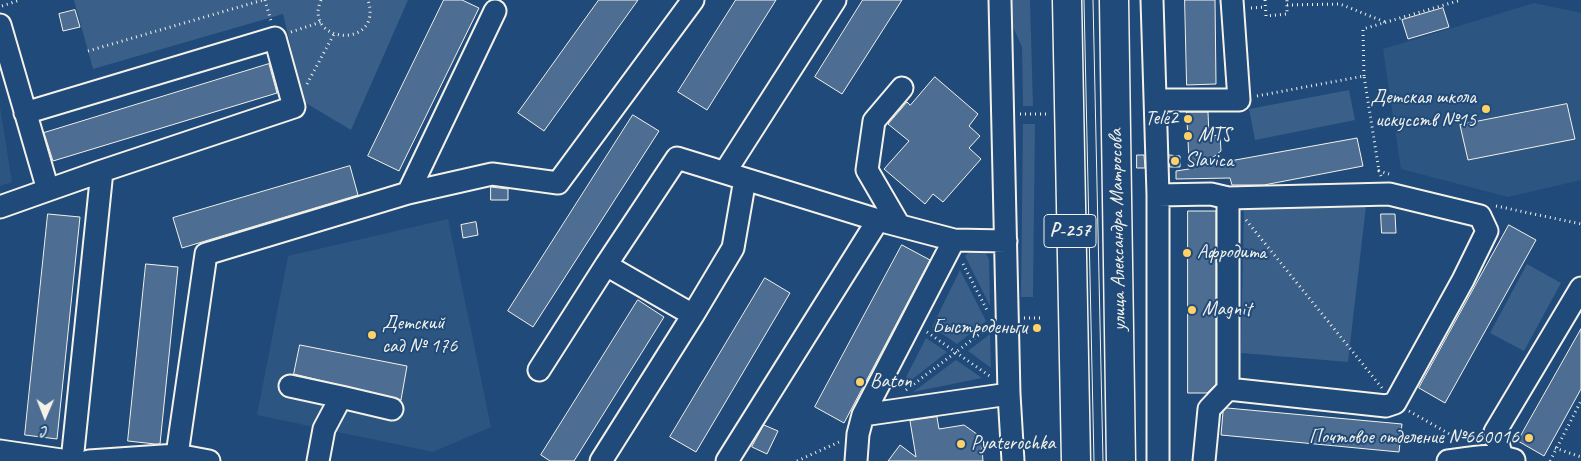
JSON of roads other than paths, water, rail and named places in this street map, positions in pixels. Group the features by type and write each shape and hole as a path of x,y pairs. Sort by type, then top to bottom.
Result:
{"highway":[{"name":"Р-257","path":"1067,0 1076,461"},
{"name":"улица Александра Матросова","path":"1114,0 1121,461"}],"street":[{"path":"176,455 206,254 408,193 492,174 558,183 693,0"},
{"path":"725,172 835,0"},
{"path":"1000,0 1009,394 1013,461"},
{"path":"1152,0 1158,195 1158,461"},
{"path":"1156,100 1239,100 1232,0"},
{"path":"408,193 495,11"},
{"path":"0,25 48,190"},
{"path":"0,207 294,107 275,38 25,113"},
{"path":"899,224 867,170 874,122 902,88"},
{"path":"539,370 677,158 878,220 899,224 957,248 1006,241"},
{"path":"72,461 102,171"},
{"path":"601,461 733,248 746,179"},
{"path":"1158,195 1211,194 1228,198 1389,194 1480,216 1487,231 1463,280 1395,403 1386,406 1228,389"},
{"path":"1204,461 1209,409 1228,389 1228,198"},
{"path":"727,461 878,220"},
{"path":"856,461 861,424 957,248"},
{"path":"606,265 693,315"},
{"path":"1448,461 1503,459 1495,432 1581,288"},
{"path":"290,386 392,409"},
{"path":"861,424 1009,394"},
{"path":"318,461 324,429 341,397"},
{"path":"0,450 68,461"},
{"path":"89,461 176,455 209,461"}],"tram line":[{"path":"1084,0 1094,461"},
{"path":"1093,0 1103,461"}],"place":[{"name":"Детская школа искусств №15","path":"1486,109"},
{"name":"Tele2","path":"1188,119"},
{"name":"MTS","path":"1188,136"},
{"name":"Slavica","path":"1175,161"},
{"name":"Афродита","path":"1187,253"},
{"name":"Magnit","path":"1192,310"},
{"name":"Быстроденьги","path":"1037,328"},
{"name":"Детский сад № 176","path":"372,335"},
{"name":"Baton","path":"860,382"},
{"name":"Почтовое отделение №660016","path":"1529,438"},
{"name":"Pyaterochka","path":"961,444"}]}
